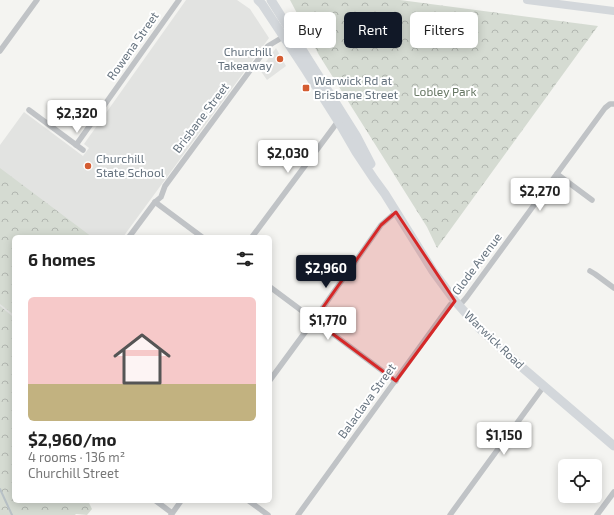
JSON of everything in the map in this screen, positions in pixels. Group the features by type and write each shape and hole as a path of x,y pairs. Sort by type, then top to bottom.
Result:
{"main road":[{"name":"Warwick Road","path":"258,0 305,69 341,118"},
{"name":"Warwick Road","path":"271,0 341,118 356,152 385,194 433,271 457,303 479,328 614,446"},
{"path":"527,0 614,11"}],"street":[{"path":"0,51 37,0"},
{"name":"Rowena Street","path":"76,145 179,0"},
{"name":"Brisbane Street","path":"130,235 155,202 161,198 165,186 268,46 283,37"},
{"name":"Glode Avenue","path":"457,303 466,298 605,108 610,104 614,104"},
{"path":"29,110 83,150"},
{"path":"253,235 341,118"},
{"path":"557,174 592,200"},
{"path":"155,202 199,235"},
{"path":"272,377 382,225 396,212"},
{"path":"590,271 614,288"},
{"path":"272,289 396,381"},
{"name":"Balaclava Street","path":"298,515 446,311 457,303"},
{"path":"450,515 544,386"},
{"path":"597,515 614,492"},
{"path":"158,503 171,514 179,503"},
{"path":"252,503 268,515"}],"highlighted area":[{"path":"396,212 455,301 396,381 314,320 381,225"}],"shaded area":[{"name":"Churchill State School","path":"186,0 237,0 250,9 269,38 124,235 12,235 12,321 0,312 0,145 24,112 83,156 89,148 84,144"},
{"path":"276,48 286,66 267,80 260,70"}],"green space":[{"name":"Lobley Park","path":"290,0 400,0 598,26 437,248 427,227 315,48 336,48 336,12 296,12"},
{"path":"0,168 89,235 12,235 12,313 0,304"},
{"path":"0,306 12,316 12,503 89,503 92,509 87,515 0,515"}],"waterway":[{"path":"0,489 12,515"}],"place":[{"name":"Churchill Takeaway","path":"280,59"},
{"name":"Warwick Rd at Brisbane Street","path":"306,88"},
{"name":"Churchill State School","path":"88,166"}]}
